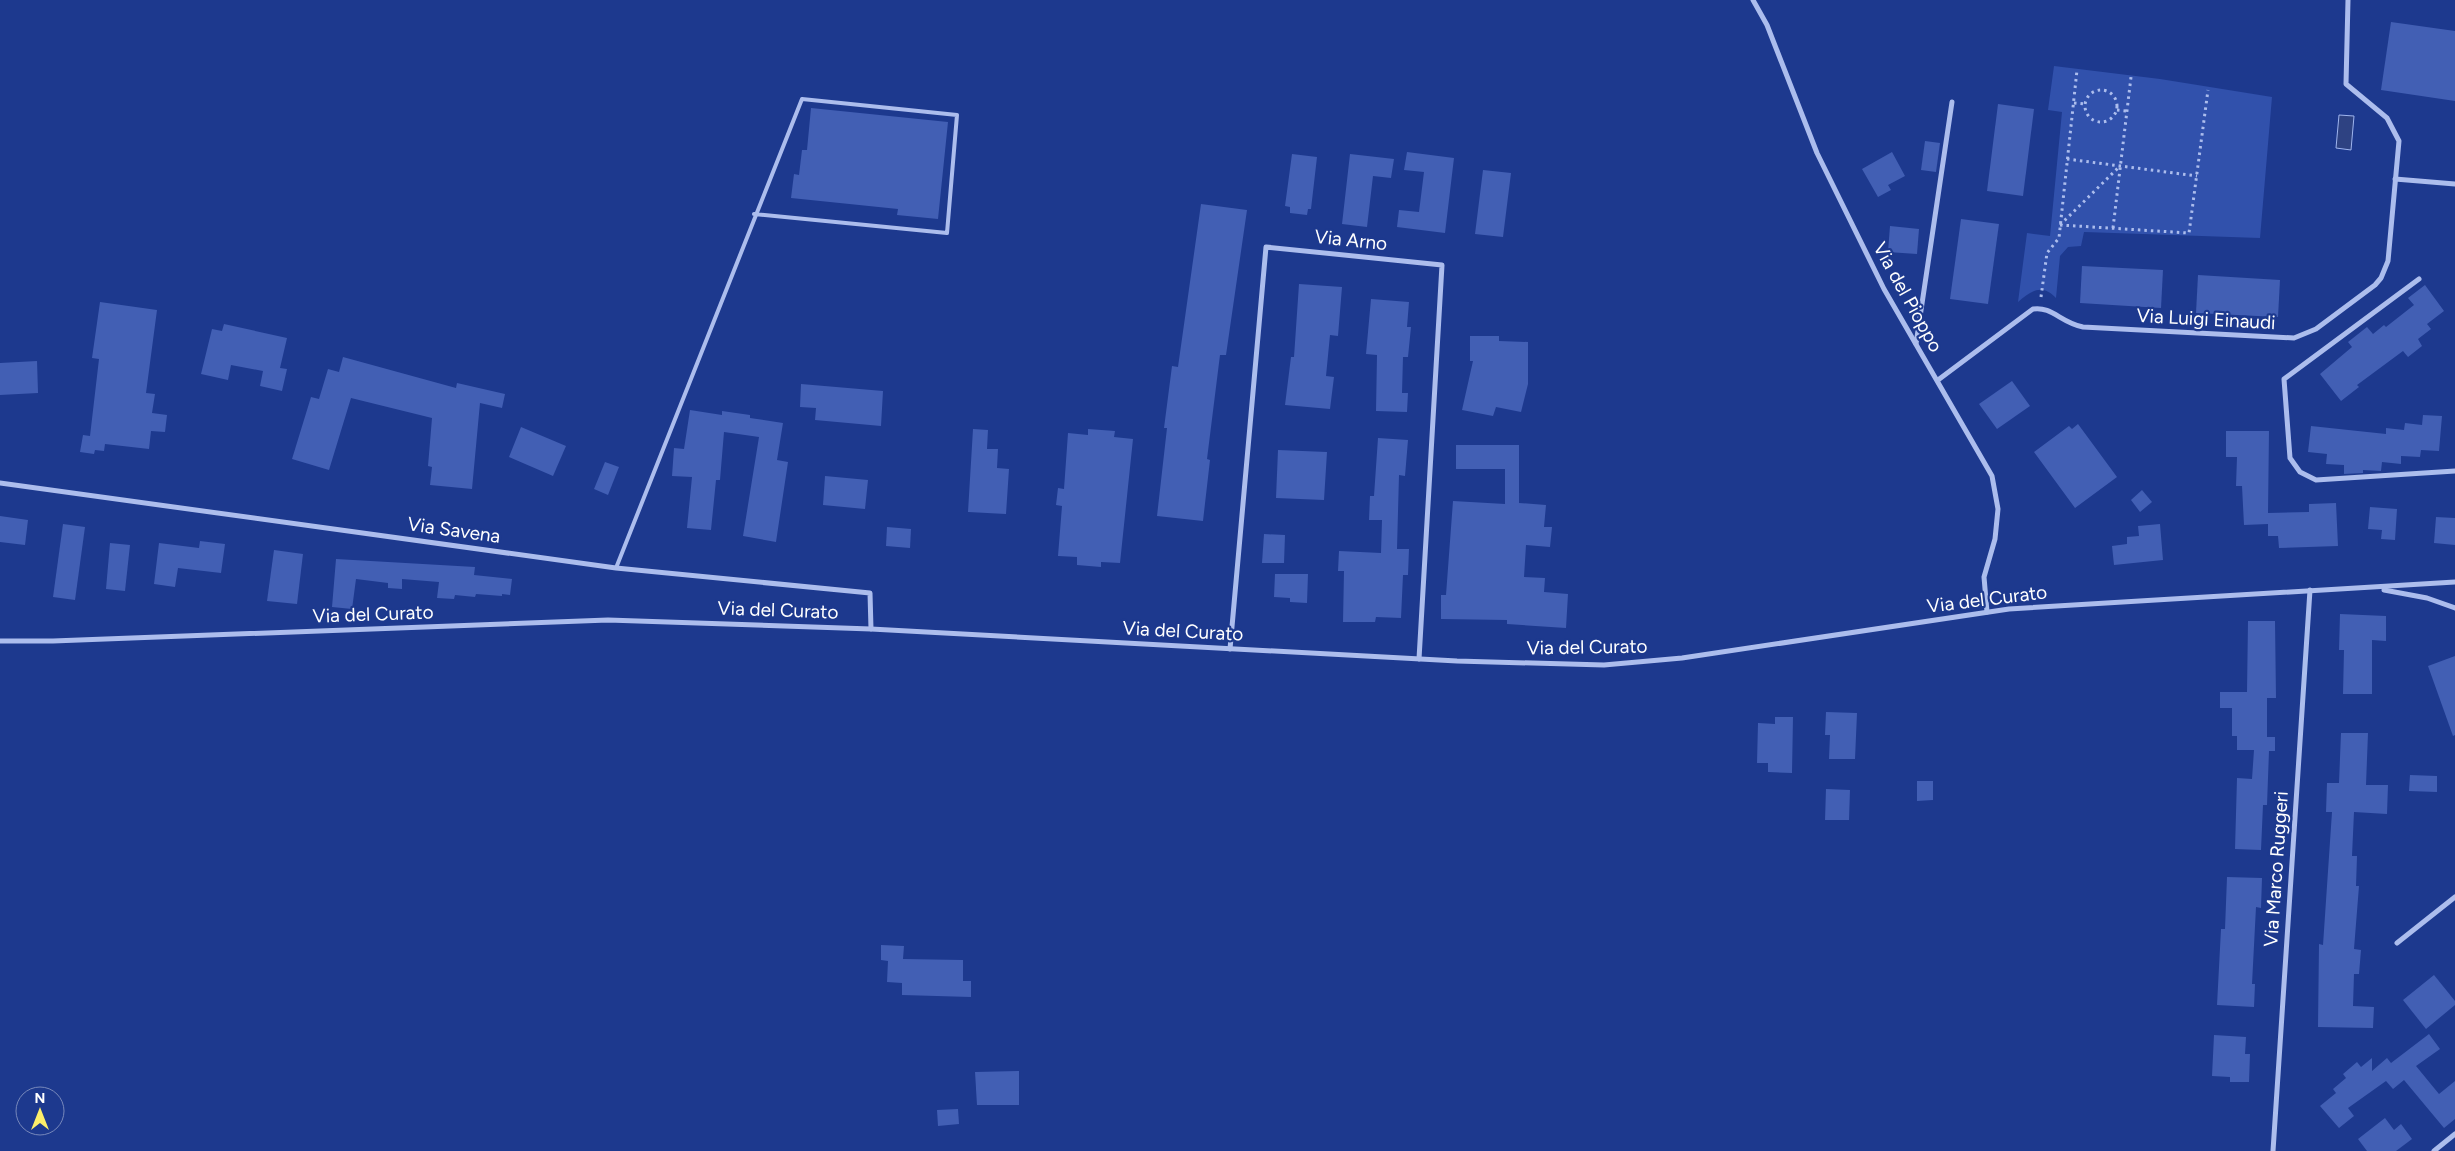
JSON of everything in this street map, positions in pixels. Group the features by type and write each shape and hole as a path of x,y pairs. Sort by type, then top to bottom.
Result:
{"street":[{"name":"Via del Pioppo","path":"1753,0 1766,25 1817,153 1884,289 1986,463 1996,486 1997,521 1995,540 1984,577 1987,612"},
{"name":"Via Luigi Einaudi","path":"2040,308 2051,312 2070,325 2083,327 2288,338 2301,337 2316,329 2369,290 2381,278 2388,261 2399,141 2387,118 2346,84 2348,0"},
{"path":"1916,344 1952,102"},
{"path":"2395,178 2455,184"},
{"name":"Via Arno","path":"1230,649 1266,247 1442,265 1419,659"},
{"path":"2419,279 2284,379 2290,458 2300,472 2316,480 2455,471"},
{"path":"1938,380 2033,309 2040,308"},
{"name":"Via Savena","path":"0,483 616,568 870,593 871,629"},
{"name":"Via del Curato","path":"0,641 53,641 608,620 871,629 1419,659 1604,665 1682,658 1987,612 2455,582"},
{"name":"Via del Curato","path":"2361,588 2407,593 2455,608"},
{"name":"Via Marco Ruggeri","path":"2273,1151 2310,590"},
{"path":"2397,943 2455,897"},
{"path":"2434,1151 2455,1134"}],"lane":[{"path":"616,568 754,214 802,99 957,116 947,233 754,214"}],"path":[{"path":"2040,308 2047,253 2059,238 2077,70"},
{"path":"2113,228 2131,77"},
{"path":"2103,89 2115,97 2117,110 2110,120 2096,121 2086,113 2085,104 2088,95 2103,89"},
{"path":"2060,225 2189,233 2208,90"},
{"path":"2074,103 2085,104"},
{"path":"2117,110 2127,111"},
{"path":"2067,159 2197,176"},
{"path":"2060,225 2121,166"}],"shaded area":[{"path":"2054,66 2160,79 2272,97 2260,238 2084,232 2081,246 2068,247 2060,256 2056,298 2051,293 2037,290 2018,302 2027,233 2050,236 2062,112 2048,110"},
{"path":"2339,115 2354,116 2351,150 2336,148"}],"building":[{"path":"2391,22 2455,31 2455,101 2381,90"},
{"path":"1998,104 2034,109 2023,196 1987,191"},
{"path":"811,108 948,122 938,219 897,215 898,209 791,198 794,174 799,175 802,150 807,150"},
{"path":"1925,141 1940,143 1936,172 1921,170"},
{"path":"1407,152 1454,158 1445,233 1397,227 1399,210 1419,212 1424,172 1404,170"},
{"path":"1892,152 1905,176 1888,185 1891,190 1878,197 1862,169"},
{"path":"1292,154 1317,157 1311,209 1308,209 1307,215 1290,213 1290,207 1285,206"},
{"path":"1350,154 1394,159 1391,178 1373,176 1367,227 1342,224"},
{"path":"1483,170 1511,173 1503,237 1475,234"},
{"path":"1201,204 1247,210 1226,355 1220,355 1207,459 1210,460 1203,521 1157,516 1167,428 1164,428 1172,366 1178,367"},
{"path":"1961,219 1999,224 1988,304 1950,299"},
{"path":"1890,226 1919,229 1917,254 1888,252"},
{"path":"2082,266 2163,270 2161,308 2080,303"},
{"path":"2198,275 2280,280 2278,317 2196,313"},
{"path":"1299,284 1342,287 1338,336 1330,335 1326,376 1334,377 1330,409 1285,405 1291,357 1294,357"},
{"path":"2425,285 2444,311 2427,324 2431,329 2418,339 2422,346 2408,357 2403,351 2357,385 2359,387 2341,401 2320,374 2352,347 2348,342 2367,327 2373,334 2384,325 2386,327 2414,305 2408,298"},
{"path":"1371,299 1409,302 1407,327 1411,327 1408,357 1403,357 1402,393 1408,393 1407,412 1376,411 1377,355 1366,354"},
{"path":"100,302 157,310 146,393 155,394 152,413 167,415 165,432 151,431 149,449 105,444 104,451 95,450 94,454 80,452 83,435 90,436 99,359 92,358"},
{"path":"224,324 287,338 280,368 287,369 282,391 260,386 263,371 231,365 228,380 201,374 212,329 222,331"},
{"path":"1470,336 1499,336 1499,341 1528,342 1528,384 1521,412 1496,407 1493,416 1462,410 1473,361 1470,361"},
{"path":"343,357 456,388 457,383 505,394 502,408 480,403 472,489 430,485 432,467 428,466 432,418 351,398 329,470 292,459 311,397 319,399 328,369 339,372"},
{"path":"37,361 38,393 0,395 0,363"},
{"path":"2012,381 2030,406 1997,429 1979,404"},
{"path":"801,384 883,391 881,426 815,420 816,408 800,407"},
{"path":"690,410 722,415 722,411 783,423 777,460 788,462 776,542 743,536 759,437 724,432 720,480 716,480 711,530 687,528 692,477 672,476 674,448 684,449"},
{"path":"2423,415 2442,416 2439,451 2421,450 2420,457 2401,456 2401,464 2382,462 2381,471 2363,470 2363,473 2344,474 2344,465 2326,464 2327,454 2308,452 2311,426 2386,434 2386,428 2404,430 2405,423 2422,425"},
{"path":"2078,424 2117,477 2075,508 2034,452 2069,426 2072,429"},
{"path":"521,427 566,446 553,476 509,457"},
{"path":"973,429 988,430 987,449 998,449 997,468 1009,469 1006,514 968,512"},
{"path":"1088,429 1115,431 1114,437 1133,439 1120,563 1101,562 1101,567 1077,565 1077,557 1058,556 1062,506 1056,505 1058,488 1064,489 1068,433 1088,435"},
{"path":"2226,431 2269,431 2268,513 2309,512 2309,504 2336,503 2338,546 2279,548 2278,536 2268,536 2268,524 2244,525 2242,486 2236,486 2237,457 2226,457"},
{"path":"1378,438 1408,440 1405,476 1399,475 1397,549 1409,549 1408,575 1403,575 1401,618 1376,617 1375,622 1343,622 1344,571 1338,571 1339,551 1381,553 1382,520 1369,520 1370,496 1374,496"},
{"path":"1456,445 1519,445 1519,503 1546,505 1544,527 1552,527 1550,547 1526,545 1524,577 1545,578 1544,592 1568,594 1566,628 1507,624 1507,620 1441,619 1441,595 1446,595 1453,501 1505,504 1505,469 1456,469"},
{"path":"1278,450 1327,452 1324,500 1276,498"},
{"path":"605,462 619,467 608,495 594,489"},
{"path":"825,476 868,480 865,509 823,505"},
{"path":"2142,490 2152,502 2140,512 2131,500"},
{"path":"2370,507 2397,509 2395,540 2381,539 2382,530 2368,529"},
{"path":"0,516 28,520 25,545 0,542"},
{"path":"2436,517 2455,518 2455,545 2434,543"},
{"path":"63,524 85,527 75,600 53,597"},
{"path":"2160,524 2163,560 2114,565 2112,546 2127,544 2127,537 2139,536 2138,526"},
{"path":"887,527 911,529 910,548 886,546"},
{"path":"1264,534 1285,535 1284,563 1262,563"},
{"path":"200,541 225,544 221,573 178,568 175,587 154,584 159,543 199,548"},
{"path":"110,543 130,545 125,591 106,589"},
{"path":"274,550 303,554 297,604 267,601"},
{"path":"336,559 475,567 474,575 512,579 510,595 476,594 475,597 455,595 454,599 437,598 439,582 402,579 402,589 388,588 388,583 356,579 352,609 332,607"},
{"path":"1275,574 1308,574 1307,603 1290,602 1290,598 1274,597"},
{"path":"2340,614 2386,616 2386,641 2372,640 2372,694 2343,694 2344,650 2339,650"},
{"path":"2248,621 2275,621 2276,698 2267,698 2267,737 2275,737 2275,751 2269,751 2267,805 2263,805 2261,850 2235,849 2237,778 2252,779 2254,750 2237,750 2237,736 2232,736 2232,708 2220,708 2220,692 2247,692"},
{"path":"2455,656 2455,735 2453,736 2428,666"},
{"path":"1826,712 1857,713 1855,759 1829,759 1830,735 1825,735"},
{"path":"1775,717 1793,717 1792,773 1768,772 1768,763 1757,763 1758,723 1775,724"},
{"path":"2341,733 2368,733 2366,785 2388,785 2387,814 2354,812 2352,856 2357,856 2356,886 2359,886 2354,949 2361,950 2359,974 2354,974 2353,1006 2374,1007 2373,1028 2318,1027 2319,944 2323,945 2332,812 2326,812 2327,783 2339,783"},
{"path":"2410,775 2437,776 2437,792 2409,791"},
{"path":"1917,781 1933,781 1933,800 1917,801"},
{"path":"1826,789 1850,790 1849,820 1825,820"},
{"path":"2227,877 2262,878 2261,908 2256,907 2252,984 2255,984 2254,1007 2217,1005 2221,929 2225,929"},
{"path":"881,945 904,946 903,959 963,960 963,981 971,981 971,997 902,995 902,983 887,982 888,961 881,960"},
{"path":"2434,975 2455,1001 2455,1005 2426,1029 2403,1000"},
{"path":"2429,1034 2440,1049 2416,1066 2439,1094 2455,1081 2455,1119 2444,1128 2404,1080 2393,1089 2386,1081 2348,1108 2354,1116 2339,1128 2320,1106 2336,1093 2333,1089 2346,1078 2343,1074 2357,1062 2361,1067 2372,1058 2372,1071 2387,1058 2391,1063"},
{"path":"2214,1035 2246,1037 2245,1054 2250,1054 2249,1082 2230,1082 2230,1077 2212,1076"},
{"path":"1019,1071 1019,1105 977,1105 975,1072"},
{"path":"958,1109 959,1124 938,1126 937,1110"},
{"path":"2385,1118 2394,1130 2401,1124 2412,1139 2396,1151 2367,1151 2358,1139"}]}
